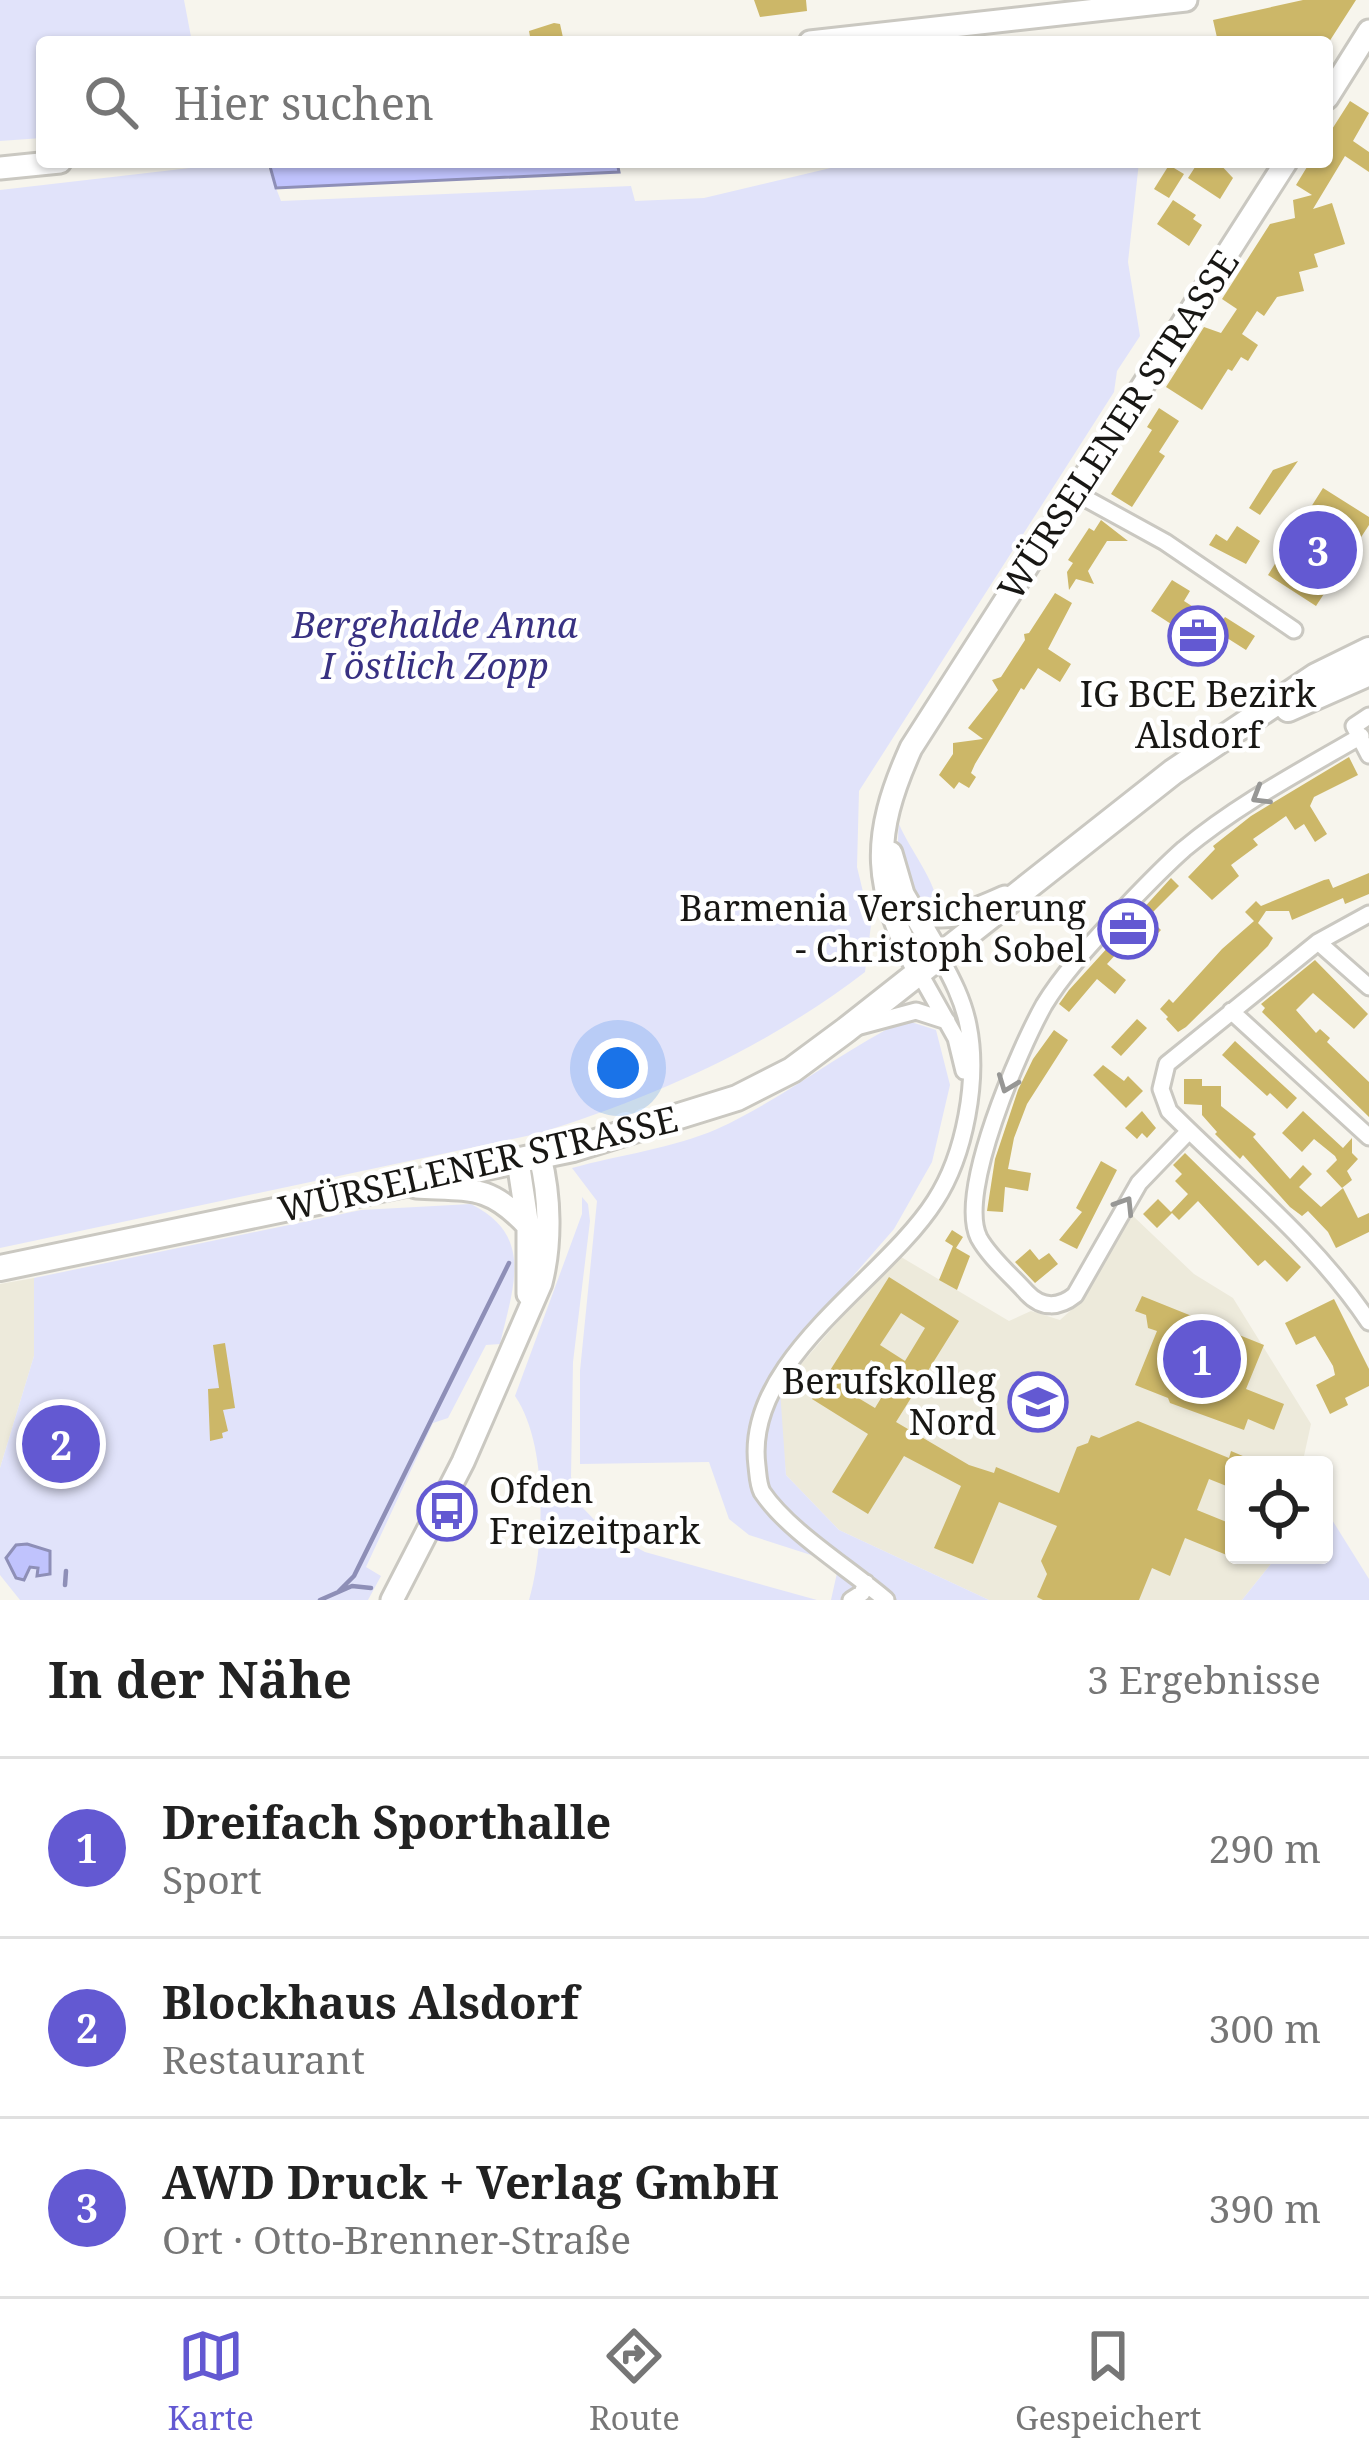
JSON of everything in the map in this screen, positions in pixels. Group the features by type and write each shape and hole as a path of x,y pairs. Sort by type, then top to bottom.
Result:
{"main road":[{"path":"864,36 1186,0"},
{"path":"1333,88 1369,31"},
{"path":"0,168 36,164"},
{"name":"WÜRSELENER STRASSE","path":"930,966 894,922 879,861 910,748 1282,168"},
{"path":"930,966 1173,772 1316,676 1369,650"},
{"path":"1236,732 1369,674"},
{"name":"WÜRSELENER STRASSE","path":"888,817 896,876 930,966"},
{"path":"912,911 939,918 963,916 1022,890"},
{"name":"WÜRSELENER STRASSE","path":"0,1268 528,1159 737,1098 792,1070 930,966"},
{"path":"526,1312 528,1159"},
{"path":"392,1600 463,1462 542,1283 547,1260 545,1188 528,1159"},
{"path":"402,1186 487,1192 507,1204 528,1227"}],"street":[{"path":"1074,492 1165,542 1294,630"},
{"path":"1189,1131 1138,1183 1075,1294 1064,1304 1034,1300 979,1238 975,1191 1022,1047 1047,1000 1094,941 1184,850 1361,726 1369,754"},
{"path":"1369,914 1318,942 1167,1064 1162,1100 1315,1252 1369,1322"},
{"path":"1318,942 1369,987"},
{"path":"930,966 946,1021 956,1038 968,1092"},
{"path":"886,1600 787,1519 760,1489 754,1448 761,1409 792,1360 934,1204 951,1174 968,1092 969,1028 955,985 930,966"},
{"path":"846,1030 901,1012 916,1011 946,1021"},
{"path":"1231,1011 1369,1137"},
{"path":"850,1600 862,1593 866,1582"}],"shaded area":[{"name":"Berufskolleg Nord","path":"1132,1215 1194,1274 1233,1298 1311,1424 1304,1456 1225,1456 1225,1564 1271,1564 1242,1600 989,1600 839,1530 786,1475 778,1391 896,1254 1009,1321 1031,1311 1060,1320 1079,1303"},
{"path":"34,1278 34,1356 0,1468 0,1284"}],"green space":[{"path":"0,0 184,0 191,36 36,36 36,138 0,141"},
{"name":"Bergehalde Anna I östlich Zopp","path":"190,168 268,168 281,201 631,186 635,201 704,198 831,168 1138,168 1128,262 1140,336 1117,371 1114,392 859,791 857,867 871,925 865,972 789,1024 708,1068 536,1134 0,1248 0,190"},
{"path":"899,824 929,880 937,911 916,895 903,875"},
{"path":"905,1020 936,1030 950,1085 932,1162 894,1229 778,1362 786,1475 839,1530 989,1600 831,1600 839,1564 749,1535 729,1519 709,1462 580,1464 580,1371 597,1201 572,1168 717,1129"},
{"path":"582,1197 590,1221 573,1362 571,1477 583,1508 605,1531 645,1552 817,1600 529,1600 538,1552 540,1495 533,1440 515,1396 582,1214"},
{"path":"471,1204 491,1217 512,1247 513,1283 500,1344 486,1345 448,1418 433,1423 366,1567 381,1576 368,1600 20,1600 0,1575 0,1468 34,1356 34,1278 361,1210"},
{"path":"1333,1521 1369,1579 1369,1600 1242,1600 1271,1564 1333,1564"}],"water":[{"path":"270,168 618,168 619,172 276,188"},
{"path":"16,1545 50,1551 50,1574 37,1576 38,1568 30,1567 24,1580 16,1578 6,1558"}],"building":[{"path":"754,0 806,0 807,11 760,17"},
{"path":"1303,0 1356,0 1333,36 1217,36 1213,20"},
{"path":"554,23 560,24 563,36 530,36 529,31"},
{"path":"1350,101 1369,113 1353,141 1369,152 1369,172 1345,156 1313,209 1332,203 1345,244 1314,254 1318,267 1299,272 1304,291 1277,297 1264,316 1257,311 1242,334 1258,345 1248,361 1241,357 1232,371 1228,369 1202,410 1166,387 1204,327 1221,333 1237,309 1222,299 1270,224 1295,218 1293,200 1312,195 1296,185 1306,168 1333,168 1333,128"},
{"path":"1167,168 1184,174 1169,198 1154,189"},
{"path":"1194,168 1224,168 1233,178 1220,199 1188,178"},
{"path":"1173,200 1196,215 1193,219 1202,225 1189,246 1157,224"},
{"path":"1159,408 1179,421 1159,452 1165,456 1132,507 1111,494 1152,430 1147,427"},
{"path":"1298,461 1260,515 1249,508 1273,470"},
{"path":"1323,488 1369,517 1369,525 1316,606 1268,575"},
{"path":"1101,520 1128,541 1107,541 1088,571 1094,584 1076,579 1069,590 1067,572 1073,563 1068,560 1089,528 1094,531"},
{"path":"1237,526 1260,541 1246,564 1209,545 1216,534 1227,541"},
{"path":"1172,580 1190,591 1184,601 1220,624 1225,617 1255,636 1246,650 1216,631 1197,662 1175,648 1185,633 1151,611"},
{"path":"1055,593 1072,603 1048,649 1071,664 1060,682 1038,668 975,764 971,773 976,777 969,788 959,782 954,789 939,775 953,754 953,743 983,739 968,728 998,690 992,680 1001,677 1025,640 1024,634"},
{"path":"1349,757 1358,775 1314,797 1310,806 1327,834 1315,842 1304,824 1295,830 1286,816 1253,839 1258,845 1231,865 1239,876 1212,900 1188,877 1213,846 1251,816"},
{"path":"1369,873 1369,894 1345,904 1343,898 1292,920 1289,911 1266,911 1258,923 1273,938 1268,946 1186,1027 1178,1032 1166,1019 1160,1009 1169,999 1173,1003 1254,921 1245,912 1256,901 1261,906 1324,880 1329,879 1333,888"},
{"path":"1171,878 1179,886 1148,917 1161,930 1149,943 1137,931 1107,964 1126,980 1115,994 1097,979 1069,1012 1059,1004 1069,990"},
{"path":"1315,960 1368,1014 1354,1029 1313,993 1296,1010 1316,1033 1320,1029 1330,1038 1327,1042 1369,1082 1369,1117 1262,1012 1261,1004"},
{"path":"1137,1019 1147,1028 1121,1056 1111,1047"},
{"path":"1054,1030 1068,1040 1027,1104 1008,1169 1031,1173 1028,1191 1005,1187 1003,1212 987,1211 995,1159 1018,1090"},
{"path":"1235,1041 1297,1098 1287,1109 1222,1055"},
{"path":"1103,1065 1124,1081 1128,1076 1143,1091 1126,1108 1093,1075"},
{"path":"1184,1079 1221,1086 1221,1106 1256,1134 1253,1137 1290,1179 1303,1165 1312,1174 1299,1187 1321,1207 1343,1188 1358,1218 1369,1213 1369,1232 1336,1248 1308,1211 1302,1216 1290,1207 1243,1155 1240,1159 1215,1134 1202,1115 1202,1105 1184,1104"},
{"path":"1142,1111 1156,1128 1147,1138 1142,1133 1137,1139 1125,1128"},
{"path":"1303,1111 1343,1148 1352,1138 1352,1153 1358,1159 1347,1171 1352,1180 1342,1188 1326,1171 1337,1160 1335,1156 1314,1139 1302,1152 1282,1133"},
{"path":"1185,1153 1301,1267 1287,1282 1265,1260 1258,1266 1198,1201 1179,1220 1172,1213 1157,1228 1143,1214 1158,1199 1171,1212 1188,1194 1175,1181 1182,1174 1173,1165"},
{"path":"1101,1161 1117,1170 1077,1249 1059,1240 1082,1212 1076,1208"},
{"path":"952,1230 963,1237 956,1248 970,1256 957,1290 939,1280 953,1246 945,1241"},
{"path":"1030,1249 1039,1260 1049,1253 1058,1264 1035,1283 1015,1262"},
{"path":"889,1277 959,1321 896,1422 969,1465 994,1473 996,1467 1059,1493 1077,1447 1088,1443 1091,1435 1099,1438 1138,1421 1225,1456 1225,1485 1209,1479 1197,1510 1225,1521 1225,1554 1185,1538 1170,1576 1152,1568 1139,1600 1043,1600 1037,1597 1047,1574 1041,1561 1057,1526 999,1502 973,1564 934,1548 961,1486 904,1456 868,1514 832,1492 868,1434 812,1399","holes":["901,1313 925,1328 905,1361 880,1345","871,1360 895,1375 875,1408 850,1393"]},
{"path":"1142,1296 1264,1345 1246,1389 1284,1404 1274,1430 1248,1419 1244,1430 1135,1385 1157,1331 1148,1328 1146,1315 1135,1311"},
{"path":"1334,1299 1369,1369 1369,1386 1345,1398 1348,1405 1330,1414 1316,1385 1335,1375 1333,1366 1315,1336 1296,1345 1285,1323"},
{"path":"225,1343 235,1408 223,1410 228,1431 222,1433 223,1438 210,1441 208,1389 219,1388 213,1345"},
{"path":"44,1425 85,1436 78,1462 37,1452"}],"waterway":[{"path":"339,1591 354,1576 509,1263"},
{"path":"65,1585 66,1571"},
{"path":"320,1600 352,1586 371,1588"}],"place":[{"name":"AWD Druck + Verlag GmbH","path":"1318,550"},
{"name":"IG BCE Bezirk Alsdorf","path":"1198,636"},
{"name":"Barmenia Versicherung - Christoph Sobel","path":"1128,929"},
{"name":"Dreifach Sporthalle","path":"1202,1359"},
{"name":"Berufskolleg Nord","path":"1038,1402"},
{"name":"Blockhaus Alsdorf","path":"61,1444"},
{"name":"Ofden Freizeitpark","path":"447,1511"}]}
